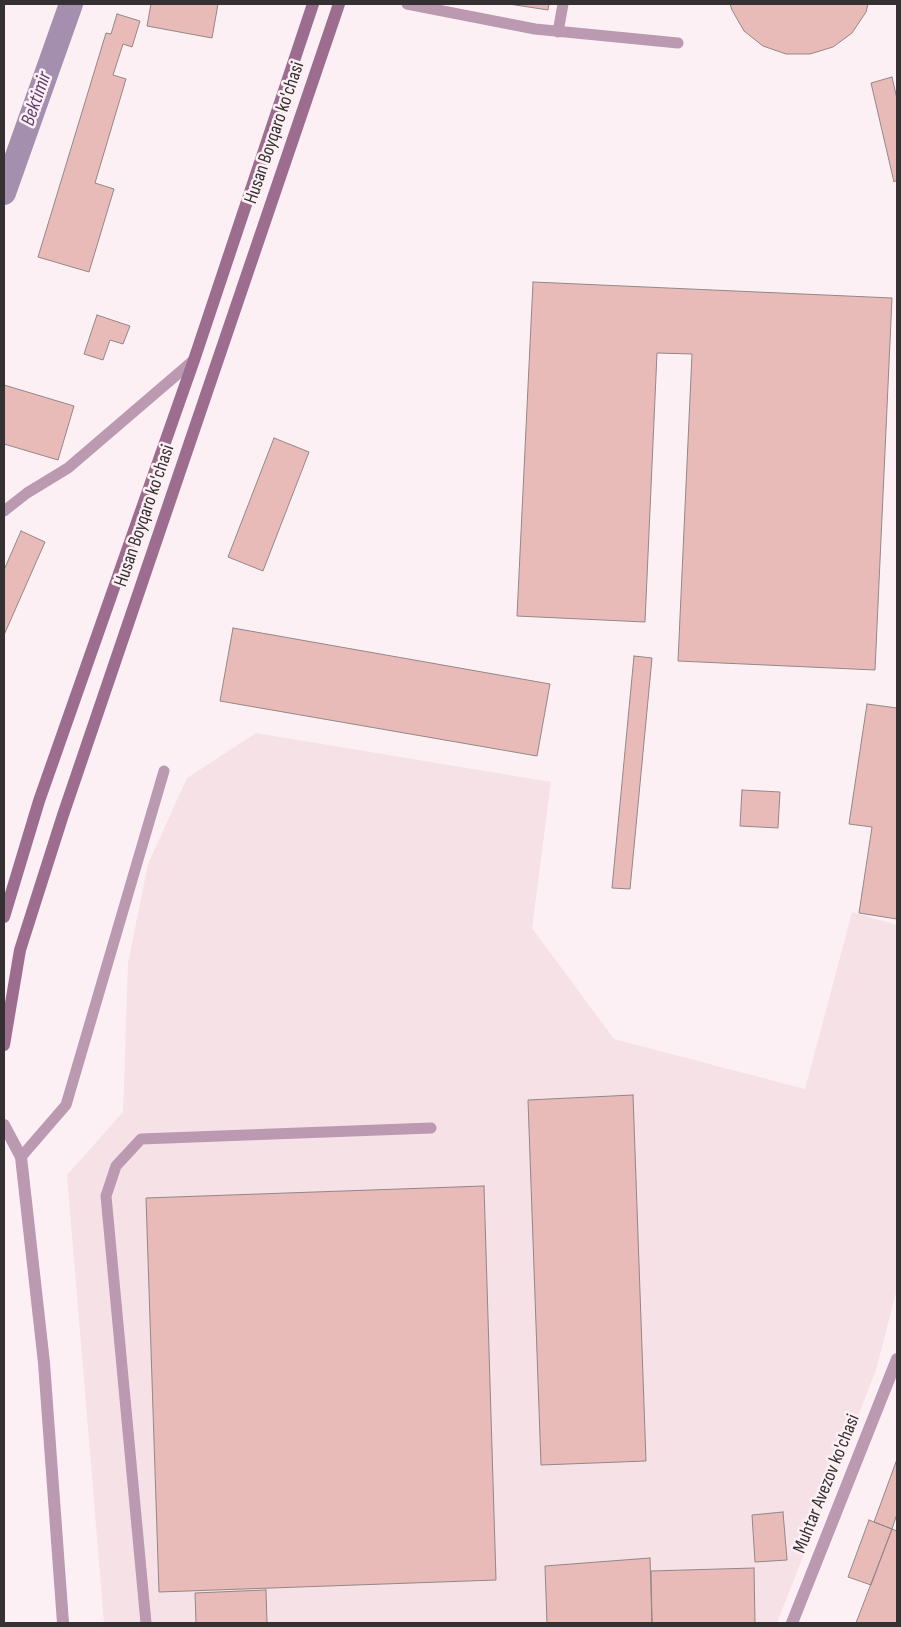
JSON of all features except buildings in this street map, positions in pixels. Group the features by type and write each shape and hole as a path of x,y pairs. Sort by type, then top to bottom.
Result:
{"main road":[{"name":"Husan Boyqaro ko'chasi","path":"4,917 39,801 194,360 313,4"},
{"name":"Husan Boyqaro ko'chasi","path":"4,1045 20,950 57,833 339,4"}],"street":[{"path":"4,1125 21,1157 44,1363 62,1623"},
{"name":"Muhtar Avezov ko'chasi","path":"792,1623 897,1359"}],"lane":[{"path":"407,4 535,29 678,43"},
{"path":"558,32 564,4"},
{"path":"4,511 27,493 68,468 194,360"},
{"path":"21,1157 66,1105 164,771"},
{"path":"146,1623 106,1196 116,1166 141,1139 430,1128"}],"shaded area":[{"path":"256,733 551,782 532,928 614,1039 805,1089 852,912 897,925 897,1289 876,1370 777,1623 104,1623 67,1175 123,1112 128,963 148,864 187,778"}],"waterway":[{"name":"Bektimir","path":"4,193 71,4"}]}
